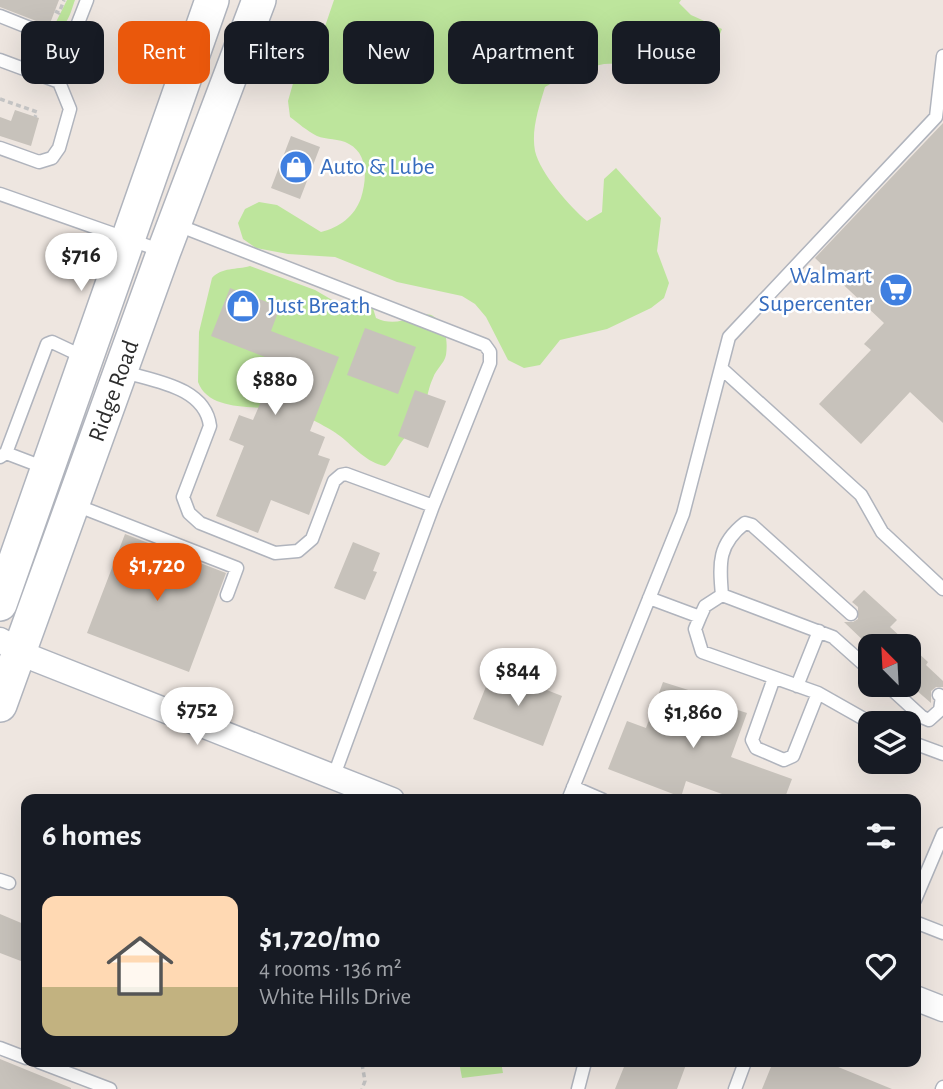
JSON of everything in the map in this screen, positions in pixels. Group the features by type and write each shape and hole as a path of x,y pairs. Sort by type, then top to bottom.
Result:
{"main road":[{"name":"Ridge Road","path":"4,583 48,469 212,0"},
{"name":"Ridge Road","path":"0,705 9,646 73,504 254,4"}],"street":[{"path":"134,225 169,238"},
{"path":"9,646 376,794"},
{"path":"921,1001 943,1009"}],"lane":[{"path":"79,21 87,0"},
{"path":"0,16 21,24"},
{"path":"571,794 683,514 729,337 936,117 943,56"},
{"path":"0,60 21,68"},
{"path":"0,148 39,162 52,158 59,148 70,109 60,84"},
{"path":"0,194 134,225"},
{"path":"169,238 485,345 490,352 490,363 433,506 333,778"},
{"path":"48,469 3,455 47,344 52,342 86,358"},
{"path":"721,368 861,495 882,532 943,589"},
{"path":"121,371 187,392 204,406 209,415 210,426 183,497 189,513 200,523 275,553 298,551 312,539 334,481 346,474 433,506"},
{"path":"73,504 237,568 227,595"},
{"path":"722,595 719,564 722,553 735,531 745,523 752,525 851,614"},
{"path":"722,595 705,606 695,629 702,652 818,693 858,716"},
{"path":"722,595 834,637 858,659"},
{"path":"649,598 700,617"},
{"path":"797,686 819,631"},
{"path":"774,677 752,740 755,748 784,760 793,756 818,693"},
{"path":"900,697 929,720 940,710 942,697 939,695"},
{"path":"921,746 943,754"},
{"path":"921,886 943,834"},
{"path":"921,924 943,933"},
{"path":"0,1048 21,1056"},
{"path":"52,1067 110,1089"},
{"path":"578,1089 584,1067"},
{"path":"735,1089 743,1067"}],"path":[{"path":"55,12 59,13 64,0"},
{"path":"0,99 37,112 36,117"},
{"path":"362,1089 365,1081 363,1067"}],"green space":[{"path":"67,0 75,0 68,20 56,21"},
{"path":"334,0 681,0 679,3 691,15 704,21 612,21 612,64 598,65 598,21 448,21 448,84 550,84 545,87 536,119 535,151 556,189 587,221 602,212 604,179 616,168 661,218 657,251 669,283 664,298 651,308 607,329 560,340 540,365 524,368 508,360 486,317 475,304 462,296 397,282 335,257 288,254 256,248 243,239 238,223 245,209 259,202 277,205 321,232 346,220 361,198 364,168 363,160 355,148 345,142 317,136 290,117 288,101 293,84 329,84 329,21 327,21"},
{"path":"250,266 315,290 346,308 371,302 376,318 385,321 402,321 428,315 441,324 446,339 445,358 434,375 418,424 385,466 367,458 330,429 297,413 226,404 204,392 198,382 199,332 212,278 225,270"},
{"path":"460,1067 502,1067 503,1073 462,1078"}],"building":[{"path":"0,0 59,0 51,21 36,21 0,7"},
{"path":"15,110 39,118 31,146 0,136 0,117 11,121"},
{"name":"Walmart Supercenter","path":"943,123 943,423 910,392 861,444 819,404 871,350 864,344 884,323 815,258"},
{"name":"Auto & Lube","path":"291,136 320,147 300,199 271,188"},
{"path":"230,288 280,307 271,331 339,357 310,431 325,437 318,455 330,459 309,515 271,500 258,533 216,516 244,446 229,440 239,415 253,420 278,362 211,336"},
{"path":"365,328 416,347 398,394 347,375"},
{"path":"415,390 446,401 428,448 398,436"},
{"path":"125,534 226,573 189,672 87,633"},
{"path":"353,542 380,553 373,571 377,572 365,600 334,588"},
{"path":"864,590 897,620 890,627 898,634 858,635 844,622 858,619 858,607 852,602"},
{"path":"921,656 928,662 926,665 943,681 943,687 936,687 931,691 931,703 921,694"},
{"path":"493,669 562,696 543,746 473,719"},
{"path":"663,682 720,700 719,704 747,713 731,757 792,779 786,794 722,794 686,781 682,794 673,794 608,769 627,721 646,728"},
{"path":"0,914 21,923 21,961 0,953"},
{"path":"0,1059 71,1088 71,1089 0,1089"},
{"path":"624,1067 685,1067 677,1089 615,1089"},
{"path":"771,1067 838,1067 892,1089 762,1089"}],"place":[{"name":"Auto & Lube","path":"296,167"},
{"name":"Walmart Supercenter","path":"896,290"},
{"name":"Just Breath","path":"243,306"}]}
